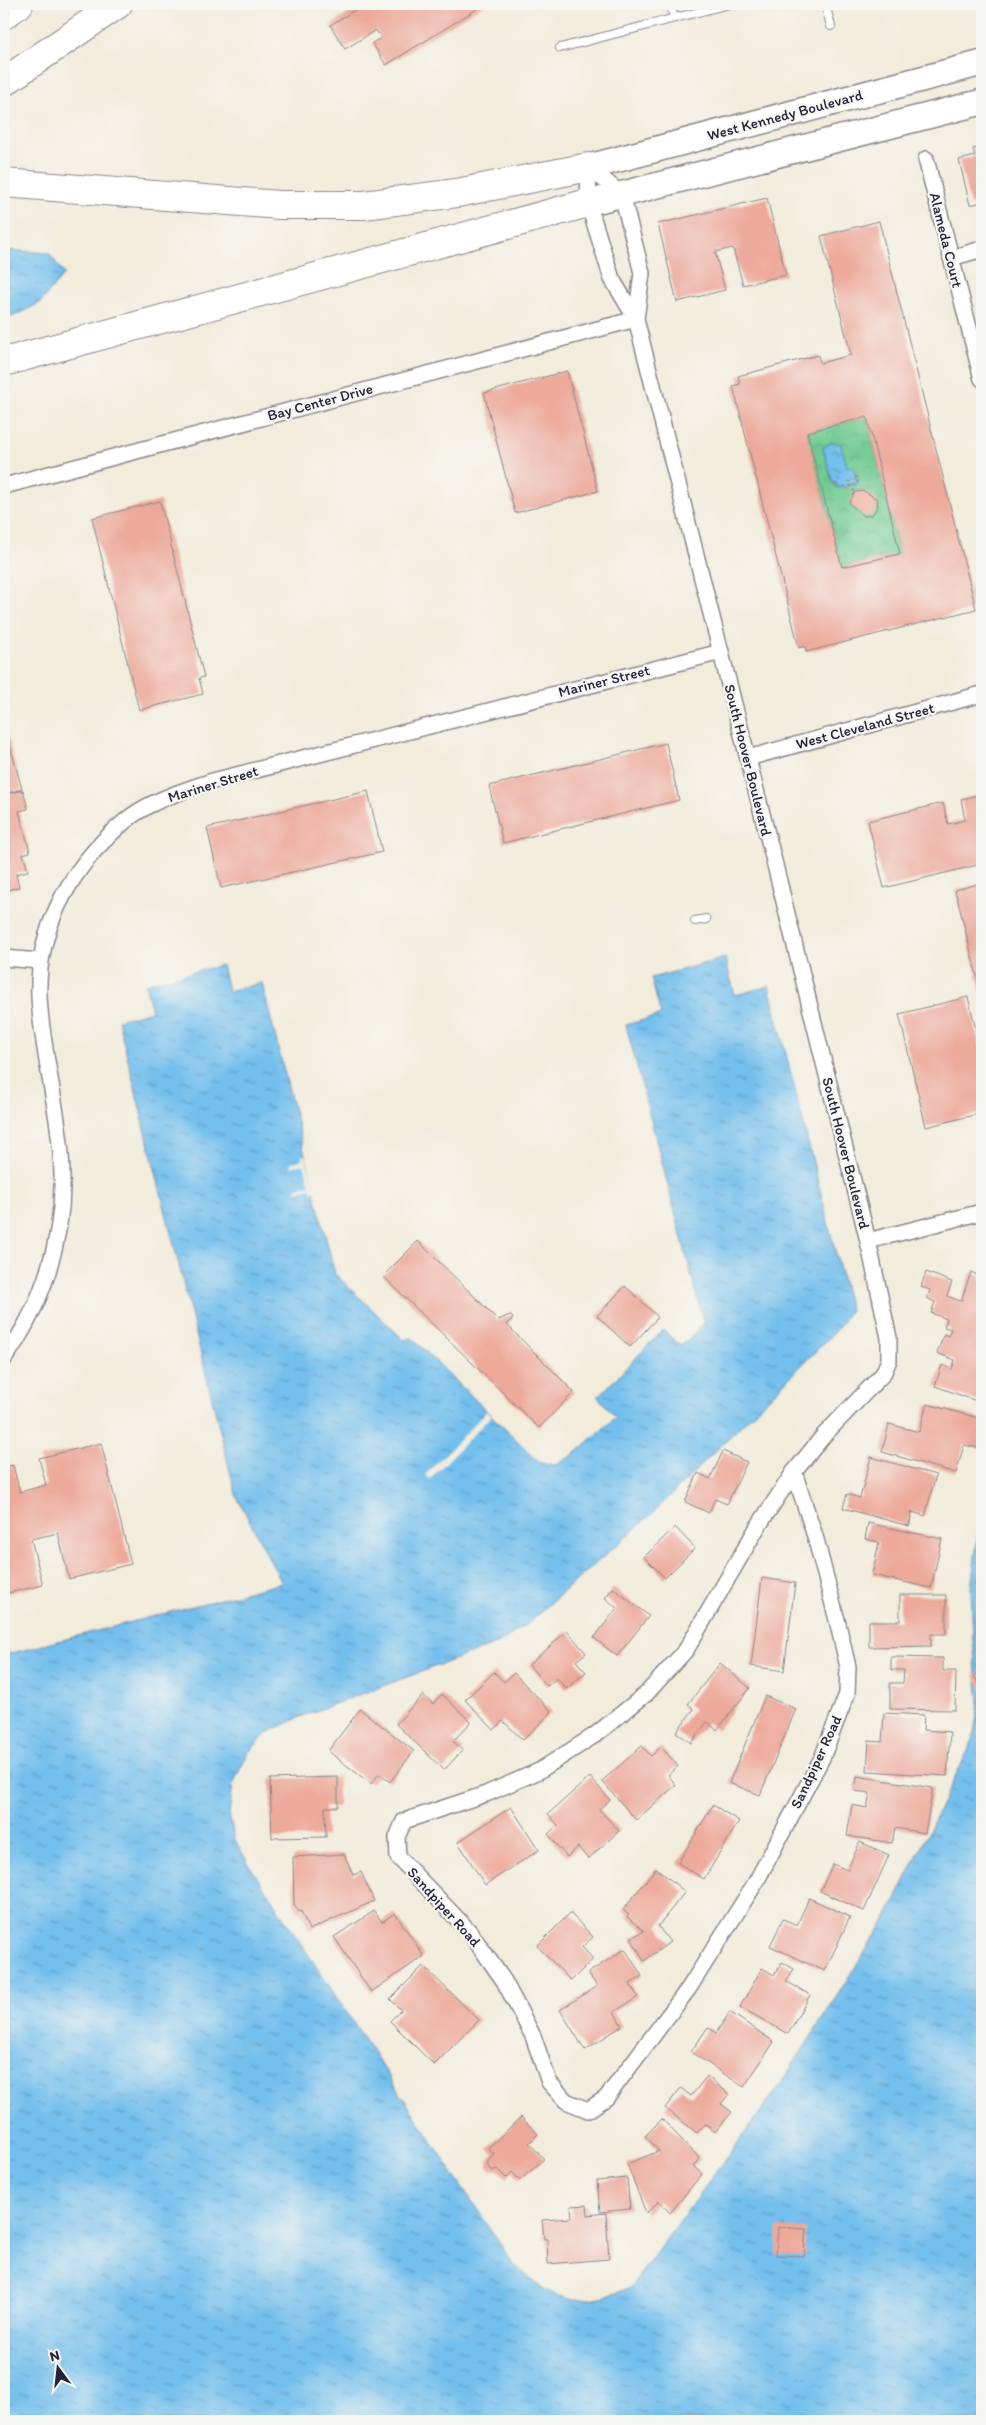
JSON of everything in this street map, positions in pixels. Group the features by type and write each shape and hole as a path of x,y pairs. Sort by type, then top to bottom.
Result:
{"highway":[{"path":"4,15 19,4"},
{"path":"4,82 118,4"},
{"path":"4,183 279,205 364,205 457,193 589,167"},
{"path":"4,362 588,203"}],"main road":[{"name":"West Kennedy Boulevard","path":"589,167 982,63"},
{"path":"588,203 982,102"}],"street":[{"name":"Alameda Court","path":"926,159 982,379"},
{"path":"589,167 622,194 642,273 636,319"},
{"name":"South Hoover Boulevard","path":"589,167 588,203 612,279 636,319 748,758 868,1241 889,1338 889,1360"},
{"path":"951,258 982,249"},
{"name":"Bay Center Drive","path":"4,486 636,319"},
{"name":"Mariner Street","path":"4,1359 15,1343 36,1302 60,1228 63,1177 60,1129 39,1009 40,961 54,916 72,877 92,852 125,821 165,798 209,782 721,652"},
{"name":"West Cleveland Street","path":"748,758 982,694"},
{"path":"4,958 40,961"},
{"path":"868,1241 982,1212"},
{"name":"Sandpiper Road","path":"794,1472 815,1536 848,1667 847,1694 822,1758 756,1882 689,1988 667,2019 606,2098 588,2110 566,2101 549,2082 532,2036 504,1981 469,1931 398,1857 397,1837 404,1821 486,1794 539,1771 594,1735 646,1694 686,1650 756,1528 794,1472 824,1434 883,1374 889,1360"}],"lane":[{"path":"670,4 674,18"},
{"path":"560,48 674,18 710,6 729,4"},
{"path":"826,4 831,26"},
{"path":"695,922 706,919"}],"path":[{"path":"838,479 834,484 837,488 850,483 858,484 856,476 853,476"},
{"path":"850,483 855,492"}],"green space":[{"path":"867,417 900,554 842,567 807,432"}],"water":[{"path":"4,250 49,253 64,274 40,303 4,321"},
{"path":"832,442 841,444 847,467 853,466 858,484 837,488 836,484 833,484 823,448"},
{"path":"725,958 735,995 769,986 850,1310 836,1331 652,1514 529,1622 501,1642 300,1717 267,1733 248,1753 233,1784 229,1814 235,1840 251,1868 512,2262 540,2286 553,2294 566,2298 595,2298 630,2288 779,2087 889,1914 973,1740 979,1702 973,1640 971,1589 982,1502 982,2421 4,2421 4,1655 282,1583 236,1495 118,1020 152,1011 145,984 222,965 228,991 262,983 335,1274 404,1340 412,1338 540,1463 556,1465 575,1454 616,1417 598,1397 663,1330 681,1346 704,1323 626,1025 661,1015 651,978"}],"pier":[{"path":"305,1155 315,1191 312,1192 311,1188 297,1191 296,1188 310,1185 304,1164 291,1167 290,1163 303,1159 302,1156"},
{"path":"487,1411 491,1416 430,1479 425,1475"}],"building":[{"path":"365,4 485,4 386,65 372,43 381,38 376,30 345,49 330,25"},
{"path":"982,147 982,202 970,205 959,160 975,156 973,149"},
{"path":"767,198 786,275 743,285 733,248 715,252 725,290 677,302 658,224"},
{"path":"879,221 976,609 806,652 805,646 799,648 733,386 740,384 738,376 818,355 820,363 851,355 821,236","holes":["867,417 900,554 842,567 807,432"]},
{"path":"567,371 598,491 515,513 484,393"},
{"path":"864,491 877,499 878,506 872,515 864,516 849,503 855,492"},
{"path":"160,501 204,677 199,678 203,694 139,710 92,518"},
{"path":"4,724 22,789 4,794"},
{"path":"666,743 679,800 503,843 489,786"},
{"path":"23,790 28,809 19,811 30,852 23,854 28,871 16,874 19,887 4,891 4,795"},
{"path":"368,791 382,852 221,888 207,828"},
{"path":"982,794 982,864 884,888 868,821 943,803 948,824 965,820 961,799"},
{"path":"982,883 982,996 955,890"},
{"path":"968,997 982,1054 982,1113 926,1127 899,1014"},
{"path":"418,1241 498,1320 510,1315 513,1318 507,1325 574,1392 539,1428 383,1276"},
{"path":"926,1272 952,1282 947,1296 961,1301 971,1272 982,1277 982,1403 935,1386 942,1365 952,1369 955,1360 937,1353 944,1334 948,1336 951,1329 944,1327 947,1319 931,1313 935,1302 927,1298 930,1290 921,1287"},
{"path":"625,1286 658,1317 630,1347 597,1316"},
{"path":"927,1404 982,1419 982,1449 964,1445 956,1473 882,1452 889,1424 919,1432"},
{"path":"101,1443 131,1564 69,1579 58,1533 31,1539 43,1585 4,1594 4,1467 13,1465 20,1492 46,1485 39,1458"},
{"path":"723,1451 747,1462 727,1504 715,1499 709,1513 685,1502 698,1473 710,1479"},
{"path":"871,1457 936,1475 925,1516 912,1512 909,1526 843,1508 847,1494 860,1498"},
{"path":"868,1523 942,1539 931,1588 872,1575 879,1542 865,1539"},
{"path":"675,1527 695,1548 665,1578 644,1557"},
{"path":"762,1578 795,1583 784,1671 751,1666"},
{"path":"613,1588 649,1616 617,1656 594,1638 617,1608 605,1598"},
{"path":"900,1595 946,1595 946,1634 931,1634 931,1646 869,1647 869,1621 900,1621"},
{"path":"567,1631 586,1653 576,1661 586,1672 566,1689 557,1678 547,1686 529,1665"},
{"path":"891,1657 943,1658 943,1671 956,1671 955,1710 890,1709 890,1683 903,1683 904,1670 891,1670"},
{"path":"720,1663 750,1688 717,1730 707,1722 691,1743 676,1732 694,1709 688,1704"},
{"path":"982,1671 982,1690 974,1676"},
{"path":"494,1672 504,1682 514,1673 552,1712 523,1740 503,1721 494,1730 465,1700"},
{"path":"442,1694 471,1722 453,1741 463,1750 444,1770 396,1724 423,1695 433,1704"},
{"path":"765,1696 796,1709 760,1795 729,1783"},
{"path":"360,1709 414,1751 390,1782 379,1774 371,1784 328,1751"},
{"path":"884,1713 924,1715 923,1730 950,1732 947,1776 867,1771 869,1741 882,1742"},
{"path":"642,1746 651,1756 661,1747 678,1766 668,1775 676,1785 636,1820 602,1781"},
{"path":"857,1776 933,1788 925,1833 895,1828 892,1843 847,1836 852,1805 867,1808 870,1793 855,1791"},
{"path":"338,1777 338,1807 325,1807 326,1837 272,1838 270,1779"},
{"path":"590,1777 610,1800 599,1809 619,1831 588,1859 578,1847 567,1857 548,1834 558,1825 548,1814"},
{"path":"713,1805 739,1821 704,1879 678,1863"},
{"path":"511,1807 539,1850 485,1885 458,1842"},
{"path":"860,1842 889,1855 864,1911 820,1891 833,1864 847,1870"},
{"path":"344,1854 353,1875 361,1872 374,1901 309,1930 301,1911 299,1912 294,1904 293,1857"},
{"path":"656,1868 685,1892 658,1926 670,1942 644,1961 631,1938 644,1931 627,1917 629,1915 623,1910"},
{"path":"809,1898 850,1917 825,1971 770,1946 783,1919 797,1925"},
{"path":"374,1911 382,1922 395,1913 424,1956 371,1992 334,1937"},
{"path":"570,1913 593,1937 582,1947 593,1959 571,1981 537,1946"},
{"path":"625,1949 642,1976 630,1984 638,1997 614,2012 622,2026 585,2050 560,2010 597,1986 588,1973"},
{"path":"782,1962 794,1969 786,1981 810,1995 788,2034 740,2007 762,1968 774,1975"},
{"path":"423,1966 479,2020 434,2065 390,2021 401,2010 390,1999"},
{"path":"730,2012 774,2042 744,2087 691,2052 708,2027 716,2033"},
{"path":"707,2076 729,2094 721,2104 732,2112 715,2132 705,2124 697,2133 665,2108 681,2088 691,2096"},
{"path":"521,2117 538,2134 529,2143 544,2159 520,2180 512,2172 506,2178 497,2169 492,2171 488,2167 488,2160 494,2154 488,2148"},
{"path":"662,2119 700,2159 693,2166 702,2174 670,2213 659,2201 646,2213 627,2164 659,2151 645,2136"},
{"path":"627,2178 630,2209 600,2212 597,2181"},
{"path":"587,2205 588,2215 606,2213 609,2259 548,2264 547,2239 544,2239 542,2220 572,2218 571,2206"},
{"path":"778,2227 806,2229 804,2256 776,2255"}]}
